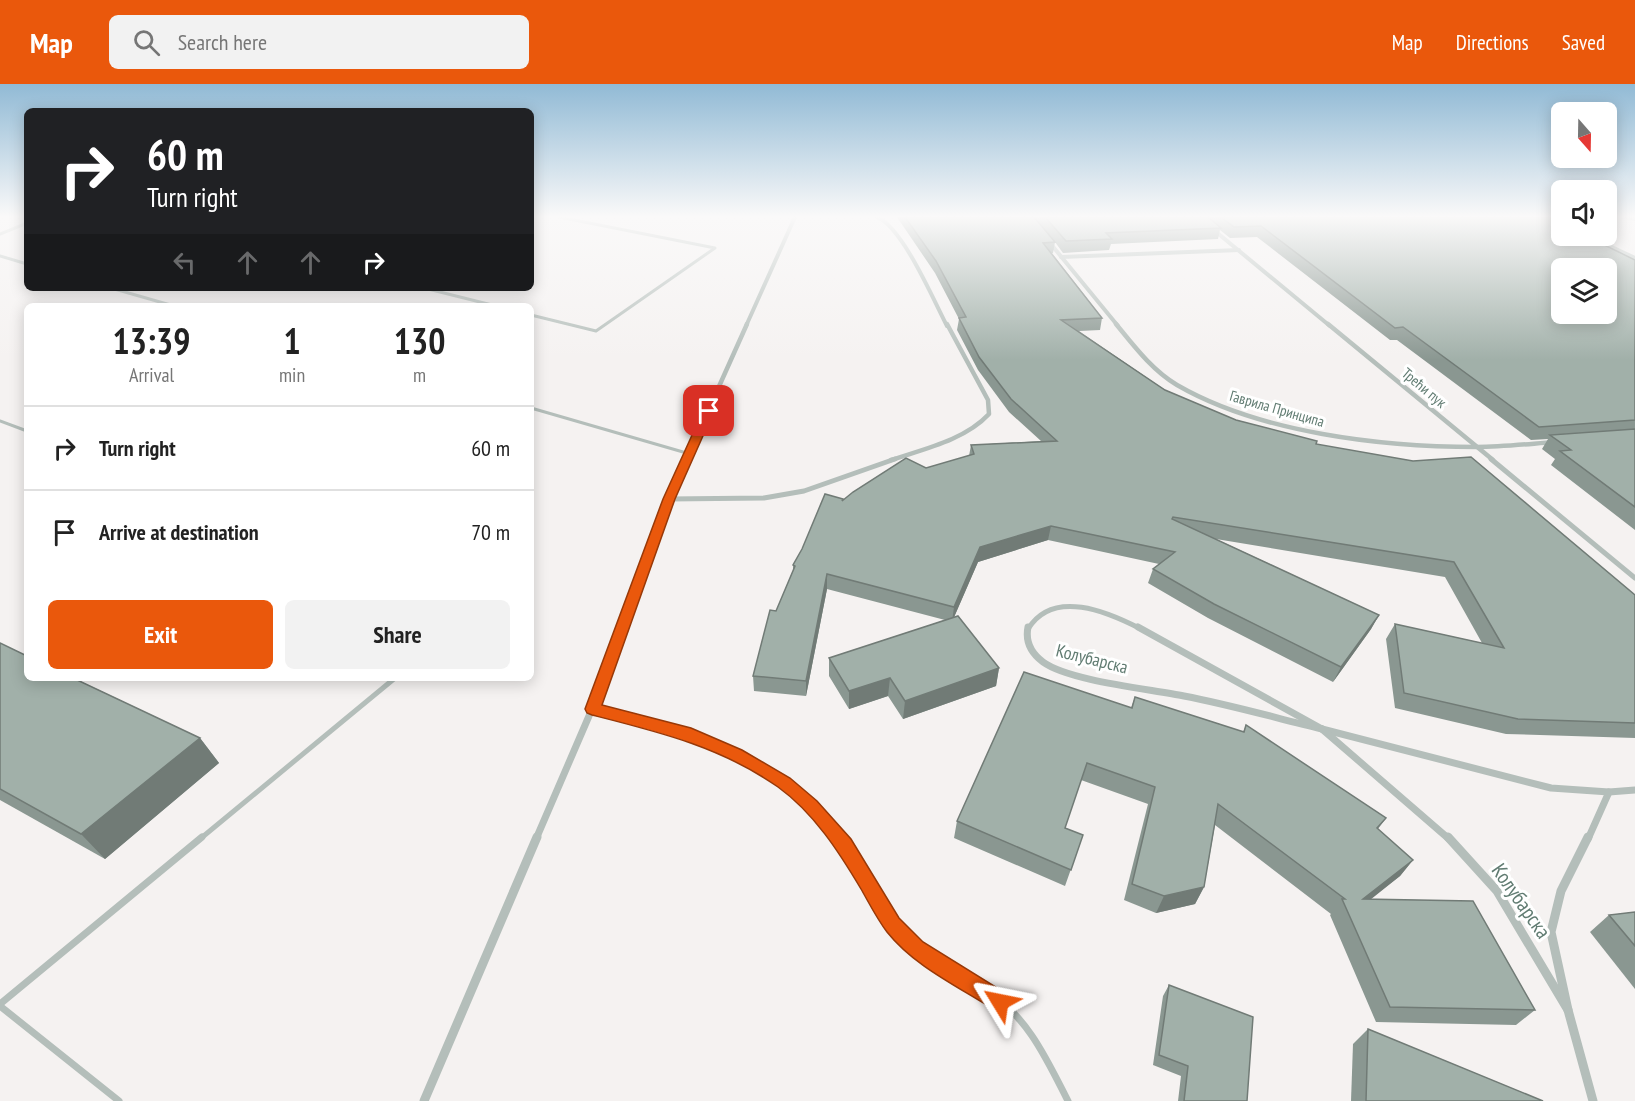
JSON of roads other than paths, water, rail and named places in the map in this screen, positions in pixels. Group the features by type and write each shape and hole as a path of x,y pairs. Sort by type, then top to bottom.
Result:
{"street":[{"path":"424,1101 592,709 669,499 774,264"},
{"path":"669,499 764,498 804,490 951,438 978,426 989,414 988,400 915,264"},
{"name":"Гаврила Принципа","path":"1068,264 1144,358 1176,384 1199,396 1257,419 1326,435 1477,447 1556,442"},
{"name":"Трећи пук","path":"1256,264 1635,578"},
{"name":"Колубарска","path":"1568,1010 1497,891 1444,833 1322,729 1138,627 1092,609 1068,604 1038,616 1028,627 1026,638 1032,652 1044,663 1070,674 1186,696 1322,729 1551,788 1610,792 1635,790"},
{"name":"Колубарска","path":"1593,1101 1568,1010 1551,932 1561,891 1576,865 1610,792"}],"lane":[{"path":"534,316 596,331 691,264"},
{"path":"122,291 164,303"},
{"path":"436,291 484,303"},
{"path":"534,409 690,454"},
{"path":"0,421 24,430"},
{"path":"119,1101 0,1005 391,681"},
{"path":"592,709 686,733 736,755 784,783 811,807 844,845 893,924 916,949 990,993 1011,1010 1034,1036 1068,1101"}]}
